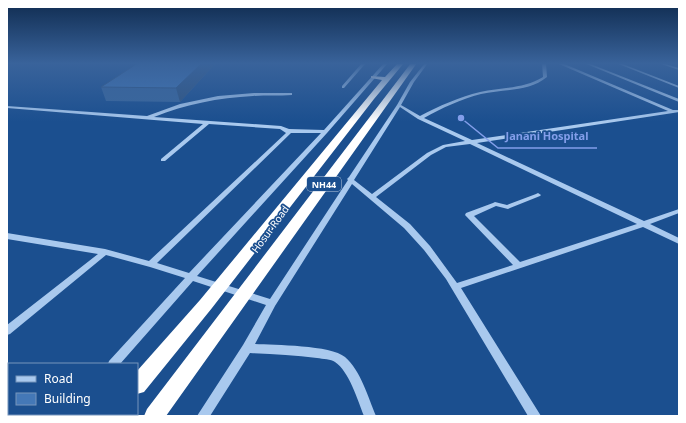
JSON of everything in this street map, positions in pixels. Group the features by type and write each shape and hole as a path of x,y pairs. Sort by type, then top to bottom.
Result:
{"highway":[{"name":"Hosur Road","path":"138,384 206,304 384,83"},
{"name":"Hosur Road","path":"154,416 399,83"}],"street":[{"path":"343,87 347,83"},
{"path":"114,363 368,83"},
{"path":"203,416 247,348 272,303 350,179 399,105 412,83"},
{"path":"420,118 479,93 528,86 538,83"},
{"path":"606,83 673,112"},
{"path":"636,83 679,100"},
{"path":"668,83 679,87"},
{"path":"147,118 172,107 212,99 247,94 291,94"},
{"path":"399,105 420,118 679,241"},
{"path":"7,107 281,128 288,131 324,132"},
{"path":"372,197 436,150 456,143 472,143 679,112"},
{"path":"163,160 208,122"},
{"path":"151,264 289,133 288,131"},
{"path":"350,179 417,236 449,277 536,416"},
{"path":"518,265 469,215 495,204 508,207 538,195"},
{"path":"455,287 679,211"},
{"path":"7,236 105,252 151,264 190,278 272,303"},
{"path":"7,332 105,252"},
{"path":"247,348 323,354 339,358 348,368 370,416"}],"building":[{"path":"108,83 181,83 176,88 101,87"}],"place":[{"name":"Janani Hospital","path":"461,118"}]}
